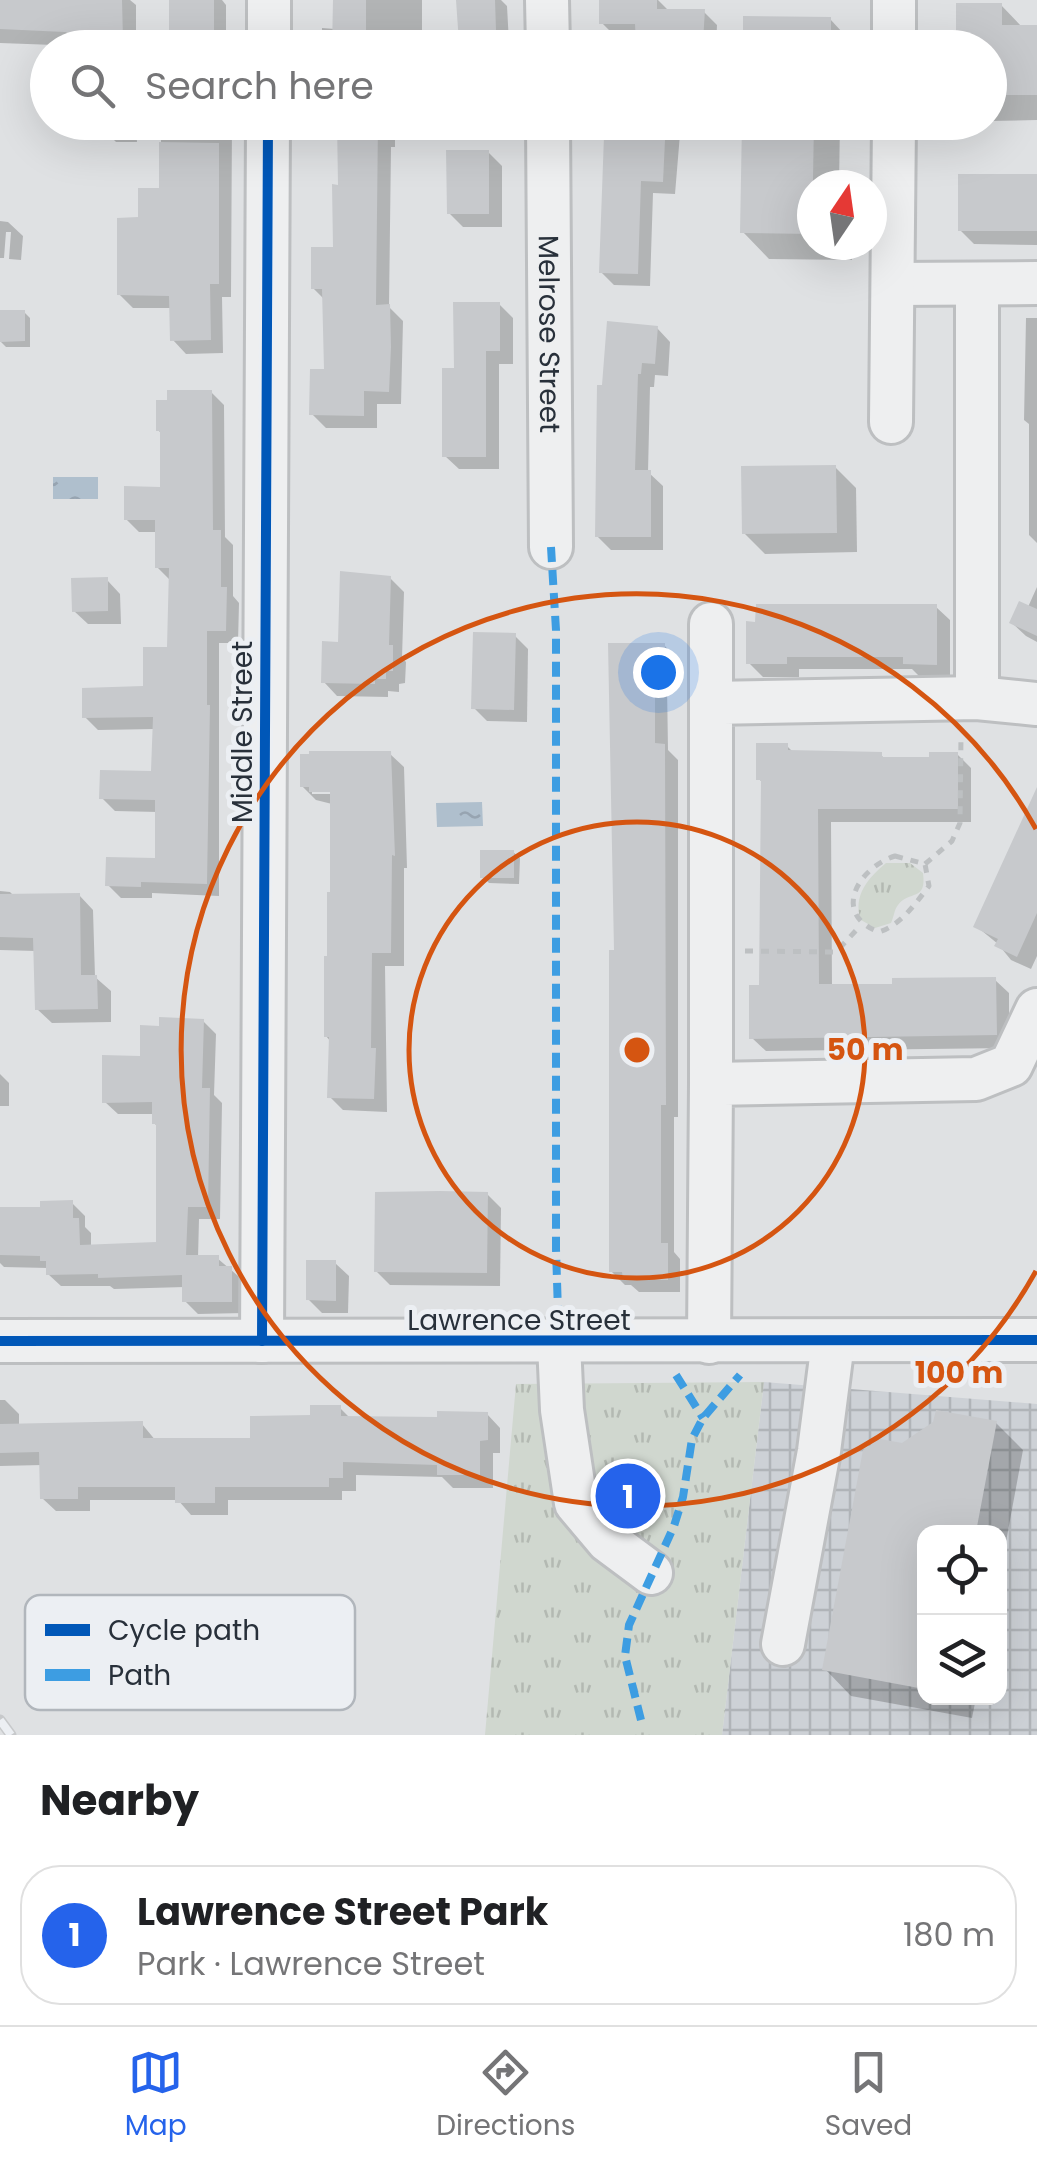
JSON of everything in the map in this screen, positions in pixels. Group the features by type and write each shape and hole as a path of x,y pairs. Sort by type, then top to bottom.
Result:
{"street":[{"path":"269,0 269,30"},
{"path":"548,0 548,30"},
{"path":"894,0 894,30"},
{"name":"Middle Street","path":"262,1341 268,140"},
{"name":"Melrose Street","path":"548,140 551,547"},
{"path":"891,422 894,140"},
{"path":"893,284 1037,283"},
{"path":"969,710 976,284"},
{"path":"709,1342 710,624"},
{"path":"712,703 969,710 1037,704"},
{"path":"712,1084 976,1079 1011,1065 1037,1010"},
{"name":"Lawrence Street","path":"0,1341 1037,1340"},
{"path":"784,1644 819,1451 834,1342"},
{"path":"559,1343 562,1410 576,1503 608,1541 651,1573"}],"path":[{"path":"925,864 952,840 960,823 969,710"},
{"path":"895,856 925,864 928,886 910,910 888,930 880,932 861,924 854,915 854,898 862,877 876,862 895,856"},
{"path":"727,952 836,952 861,924"}],"shaded area":[{"path":"764,1382 1037,1404 1037,1735 722,1735"}],"green space":[{"path":"886,863 910,863 923,873 924,882 920,892 898,905 891,923 875,928 861,920 860,895"},
{"path":"764,1382 722,1735 485,1735 516,1384"}],"water":[{"path":"53,477 98,477 98,499 53,499"},
{"path":"482,802 483,826 437,827 436,803"}],"building":[{"path":"0,0 122,0 123,30 0,29"},
{"path":"169,0 214,0 214,30 169,30"},
{"path":"333,0 366,0 366,30 332,30"},
{"path":"456,0 495,0 496,30 458,30"},
{"path":"599,0 657,0 657,9 705,9 704,30 635,30 635,24 599,24"},
{"path":"956,3 1002,3 1002,25 1037,25 1037,95 1007,95 1007,30 956,30"},
{"path":"743,16 831,17 831,30 743,30"},
{"path":"337,140 378,140 376,305 390,304 389,392 364,391 364,416 309,415 310,369 324,369 322,289 311,289 311,247 333,247 332,184 338,185"},
{"path":"604,140 665,140 663,182 641,181 638,274 599,273"},
{"path":"742,140 814,140 813,170 797,170 797,234 740,233"},
{"path":"159,142 219,143 219,284 210,284 211,340 170,341 169,296 117,295 117,218 138,217 138,188 159,188"},
{"path":"446,150 489,150 489,214 447,214"},
{"path":"958,174 1037,174 1037,231 958,231"},
{"path":"453,302 500,302 500,351 486,351 486,457 442,457 442,368 454,368"},
{"path":"0,310 25,310 25,341 0,342"},
{"path":"607,321 658,326 655,364 642,363 638,374 635,470 651,470 651,537 595,537 597,385 602,385"},
{"path":"167,390 212,390 213,530 221,530 221,587 227,587 226,631 207,631 207,884 141,882 141,887 105,886 106,857 155,858 155,800 99,799 100,770 151,771 153,717 82,718 82,688 143,686 143,647 167,647 169,568 155,568 155,520 124,520 124,486 160,487 156,400 167,400"},
{"path":"836,465 837,533 742,534 741,466"},
{"path":"340,571 391,576 389,645 393,645 393,671 386,671 386,679 375,679 375,684 321,683 322,641 338,642"},
{"path":"108,577 108,611 72,612 71,578"},
{"path":"1019,601 1037,609 1037,636 1009,623"},
{"path":"756,604 937,604 937,665 903,664 903,657 787,657 787,664 746,664 746,621 755,622"},
{"path":"473,632 516,633 514,710 471,709"},
{"path":"608,643 665,643 665,672 655,672 655,743 665,744 666,1105 661,1105 661,1243 668,1243 668,1280 623,1279 622,1272 609,1272 609,950 614,950"},
{"path":"756,743 788,743 788,750 882,752 882,757 929,757 929,752 958,752 958,809 818,809 819,984 892,984 892,978 996,977 997,1035 749,1039 749,985 759,985 761,780 756,780"},
{"path":"391,751 395,856 392,855 391,953 372,953 374,1099 327,1098 329,1037 324,1037 324,956 330,892 330,792 309,792 309,787 300,787 300,754"},
{"path":"1037,787 1037,913 1017,957 994,946 998,939 973,927"},
{"path":"480,850 514,850 514,878 480,878"},
{"path":"80,893 81,975 97,975 98,1009 35,1010 33,938 0,937 0,894"},
{"path":"159,1017 204,1019 202,1088 210,1088 208,1207 188,1207 186,1255 219,1255 219,1266 232,1266 232,1302 182,1302 182,1275 46,1275 46,1261 40,1261 40,1256 0,1255 0,1207 40,1207 40,1201 73,1200 73,1218 79,1218 80,1245 156,1242 156,1124 152,1124 152,1102 102,1103 102,1055 140,1056 140,1025 159,1026"},
{"path":"375,1192 488,1192 487,1273 374,1272"},
{"path":"306,1260 336,1260 336,1301 306,1300"},
{"path":"310,1405 341,1405 341,1416 437,1417 437,1411 488,1412 488,1440 480,1441 480,1475 437,1475 437,1465 343,1462 343,1478 329,1478 329,1487 215,1487 215,1503 175,1503 175,1487 78,1487 78,1499 40,1499 39,1452 0,1453 0,1424 143,1421 143,1438 250,1438 250,1416 310,1415"},
{"path":"936,1410 997,1421 977,1525 917,1525 917,1688 822,1670 863,1450 880,1439 902,1443 933,1422"}],"railway":[{"path":"0,1720 11,1735"}],"marked path":[{"path":"551,547 556,630 559,1343"},
{"path":"676,1375 703,1418"},
{"path":"641,1720 625,1656 629,1625 674,1526 692,1439 703,1418 740,1375"}],"cycle path":[{"path":"262,1341 268,140"},
{"path":"0,1341 1037,1340"}],"place":[{"name":"Lawrence Street Park","path":"628,1496"}]}
